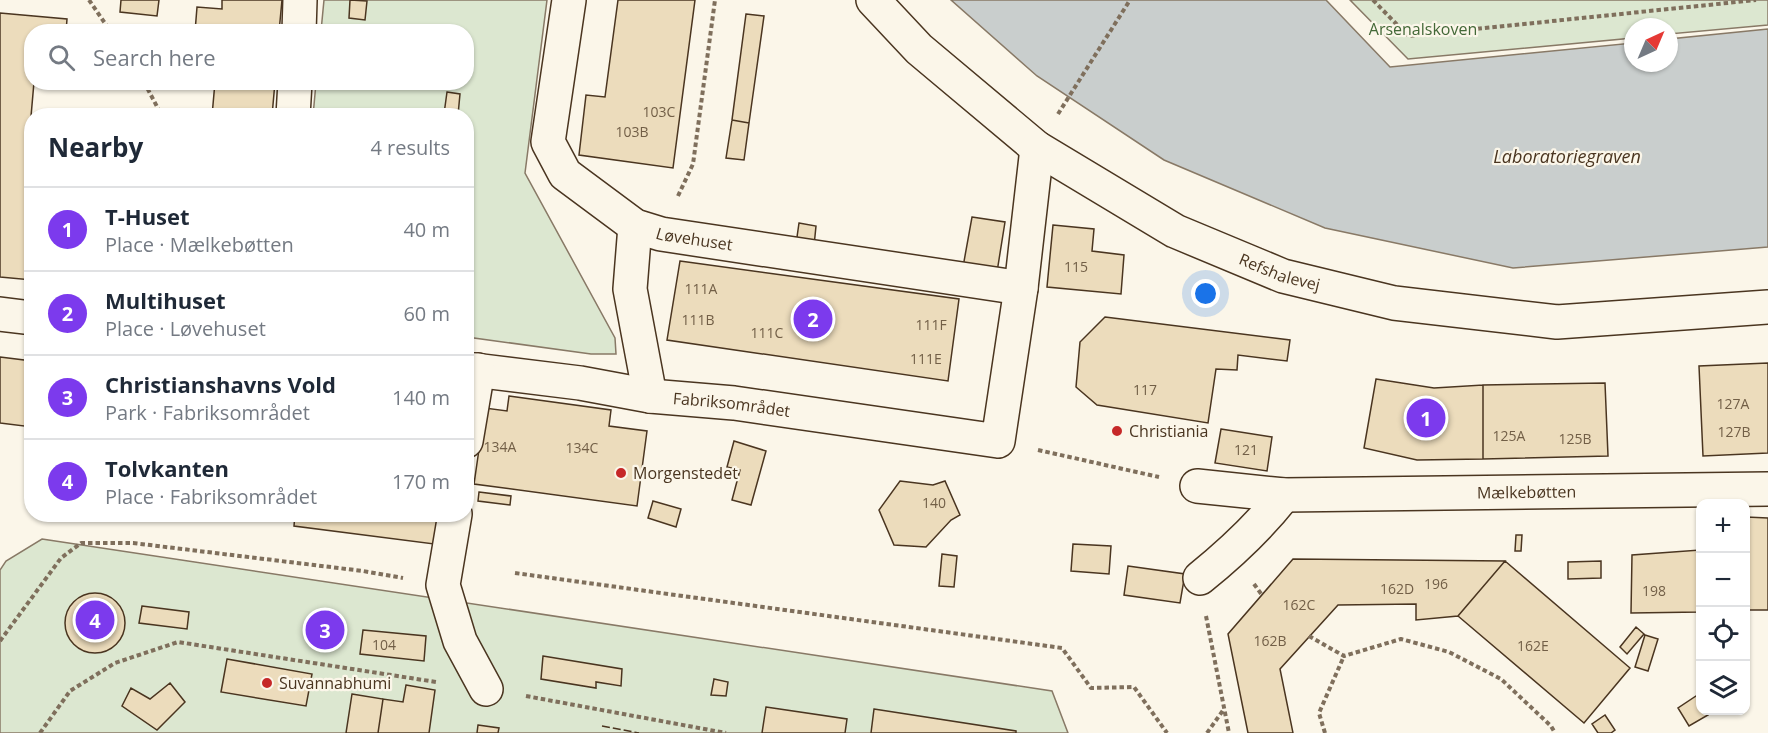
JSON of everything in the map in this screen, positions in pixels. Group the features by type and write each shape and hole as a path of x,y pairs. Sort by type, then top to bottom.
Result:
{"street":[{"path":"298,24 300,0"},
{"name":"Løvehuset","path":"569,0 548,142 565,174 648,230 1021,288"},
{"name":"Refshalevej","path":"873,0 919,49 1037,148 1175,231 1283,276 1394,303 1557,322 1768,307"},
{"path":"293,108 295,90"},
{"path":"998,441 1021,288 1037,148"},
{"path":"648,230 630,289 650,396"},
{"path":"0,314 24,317"},
{"name":"Fabriksområdet","path":"474,370 580,383 650,396 734,403 998,441"},
{"name":"Mælkebøtten","path":"1197,486 1284,495 1768,489"},
{"path":"1200,578 1231,554 1284,495"},
{"path":"454,522 443,585 460,641 486,689"}],"path":[{"path":"89,0 106,24"},
{"path":"648,230 693,164 715,0"},
{"path":"1037,148 1130,0"},
{"path":"1373,0 1408,36 1756,0"},
{"path":"148,90 158,108"},
{"path":"998,441 1197,486"},
{"path":"0,641 61,558 81,543 133,543 363,571"},
{"path":"515,573 1062,648 1090,688 1134,687 1167,733"},
{"path":"1309,636 1344,656 1401,639 1449,652 1501,679 1551,726 1555,733"},
{"path":"40,733 70,691 115,663 178,642 486,689 726,733"},
{"path":"1325,733 1318,713 1344,656"},
{"path":"1207,733 1224,709"}],"green space":[{"path":"324,0 547,0 525,173 615,338 616,354 591,354 474,338 474,108 314,108 315,90 474,90 474,24 322,24"},
{"name":"Arsenalskoven","path":"1350,0 1768,0 1768,25 1678,33 1678,18 1624,18 1624,39 1408,59"},
{"path":"42,539 1052,691 1068,733 0,733 0,570 6,561"}],"water":[{"name":"Laboratoriegraven","path":"951,0 1326,0 1390,67 1624,44 1624,72 1678,72 1678,38 1768,29 1768,247 1513,268 1325,228 1164,160 1037,76"}],"building":[{"path":"121,0 159,0 157,16 120,12"},
{"path":"222,0 282,0 280,24 196,24 197,7 222,9"},
{"path":"350,0 367,1 365,20 349,18"},
{"path":"618,0 695,0 673,168 579,155 586,95 605,97"},
{"path":"0,13 67,19 67,24 24,24 24,90 33,90 32,108 24,108 24,279 0,277"},
{"path":"746,14 764,16 749,123 732,120"},
{"path":"214,90 274,90 273,108 213,108"},
{"path":"447,92 460,94 459,108 445,108"},
{"path":"732,120 749,123 744,160 726,158"},
{"path":"972,217 1005,222 997,272 963,267"},
{"path":"799,223 816,226 814,246 796,244"},
{"path":"1053,225 1094,229 1092,251 1124,255 1121,294 1047,287"},
{"path":"680,261 959,299 948,381 667,340"},
{"path":"1105,317 1290,340 1287,361 1238,355 1237,370 1216,369 1208,423 1097,405 1076,387 1080,342"},
{"path":"0,357 24,360 24,426 0,423"},
{"path":"1768,363 1768,453 1703,456 1699,366"},
{"path":"1376,379 1434,388 1483,385 1483,459 1417,460 1364,448"},
{"path":"1605,383 1608,456 1483,459 1483,385"},
{"path":"509,396 611,410 609,426 647,431 637,506 474,484 485,408 507,411"},
{"path":"1221,429 1272,437 1267,471 1215,463"},
{"path":"734,441 766,451 751,505 732,500 740,470 727,467"},
{"path":"900,481 933,485 945,481 960,515 951,520 926,547 894,545 879,510"},
{"path":"479,492 511,496 510,505 478,501"},
{"path":"653,501 681,509 676,527 648,518"},
{"path":"1750,517 1768,518 1768,610 1750,610"},
{"path":"294,522 437,522 434,544 294,526"},
{"path":"1516,535 1522,535 1521,551 1515,551"},
{"path":"1073,544 1111,546 1109,574 1071,571"},
{"path":"1696,550 1696,612 1631,613 1632,555"},
{"path":"942,554 957,556 954,587 939,586"},
{"path":"1293,559 1505,561 1458,616 1416,620 1416,604 1338,605 1280,669 1293,733 1248,733 1228,634"},
{"path":"1505,561 1630,668 1584,723 1458,616"},
{"path":"1601,561 1601,578 1568,579 1568,562"},
{"path":"1128,566 1185,574 1180,603 1124,595"},
{"path":"95,593 107,595 120,606 125,623 123,635 112,648 95,653 83,651 70,640 65,623 67,611 78,598"},
{"path":"142,606 189,612 187,629 139,623"},
{"path":"1636,627 1644,634 1627,654 1620,647"},
{"path":"363,630 426,636 424,661 360,654"},
{"path":"1645,635 1658,639 1648,671 1635,667"},
{"path":"543,656 622,669 621,686 596,682 596,688 541,679"},
{"name":"Suvannabhumi","path":"227,659 312,674 306,706 221,692"},
{"path":"714,679 728,682 726,696 711,695"},
{"path":"170,683 185,702 157,730 122,706 131,688 150,699"},
{"path":"406,685 435,690 429,733 378,733 383,699 403,702"},
{"path":"352,694 383,699 378,733 346,733"},
{"path":"1696,696 1696,715 1708,715 1689,726 1678,708"},
{"path":"766,707 847,719 845,733 762,733"},
{"path":"874,709 1016,731 1016,733 871,733"},
{"path":"1605,715 1615,730 1611,733 1598,733 1592,724"},
{"path":"478,725 499,728 498,733 477,733"}],"fence":[{"path":"602,726 639,733"}],"place":[{"name":"Multihuset","path":"813,319"},
{"name":"T-Huset","path":"1426,418"},
{"name":"Christiania","path":"1117,431"},
{"name":"Morgenstedet","path":"621,473"},
{"name":"Tolvkanten","path":"95,620"},
{"name":"Christianshavns Vold","path":"325,630"},
{"name":"Suvannabhumi","path":"267,683"}]}
